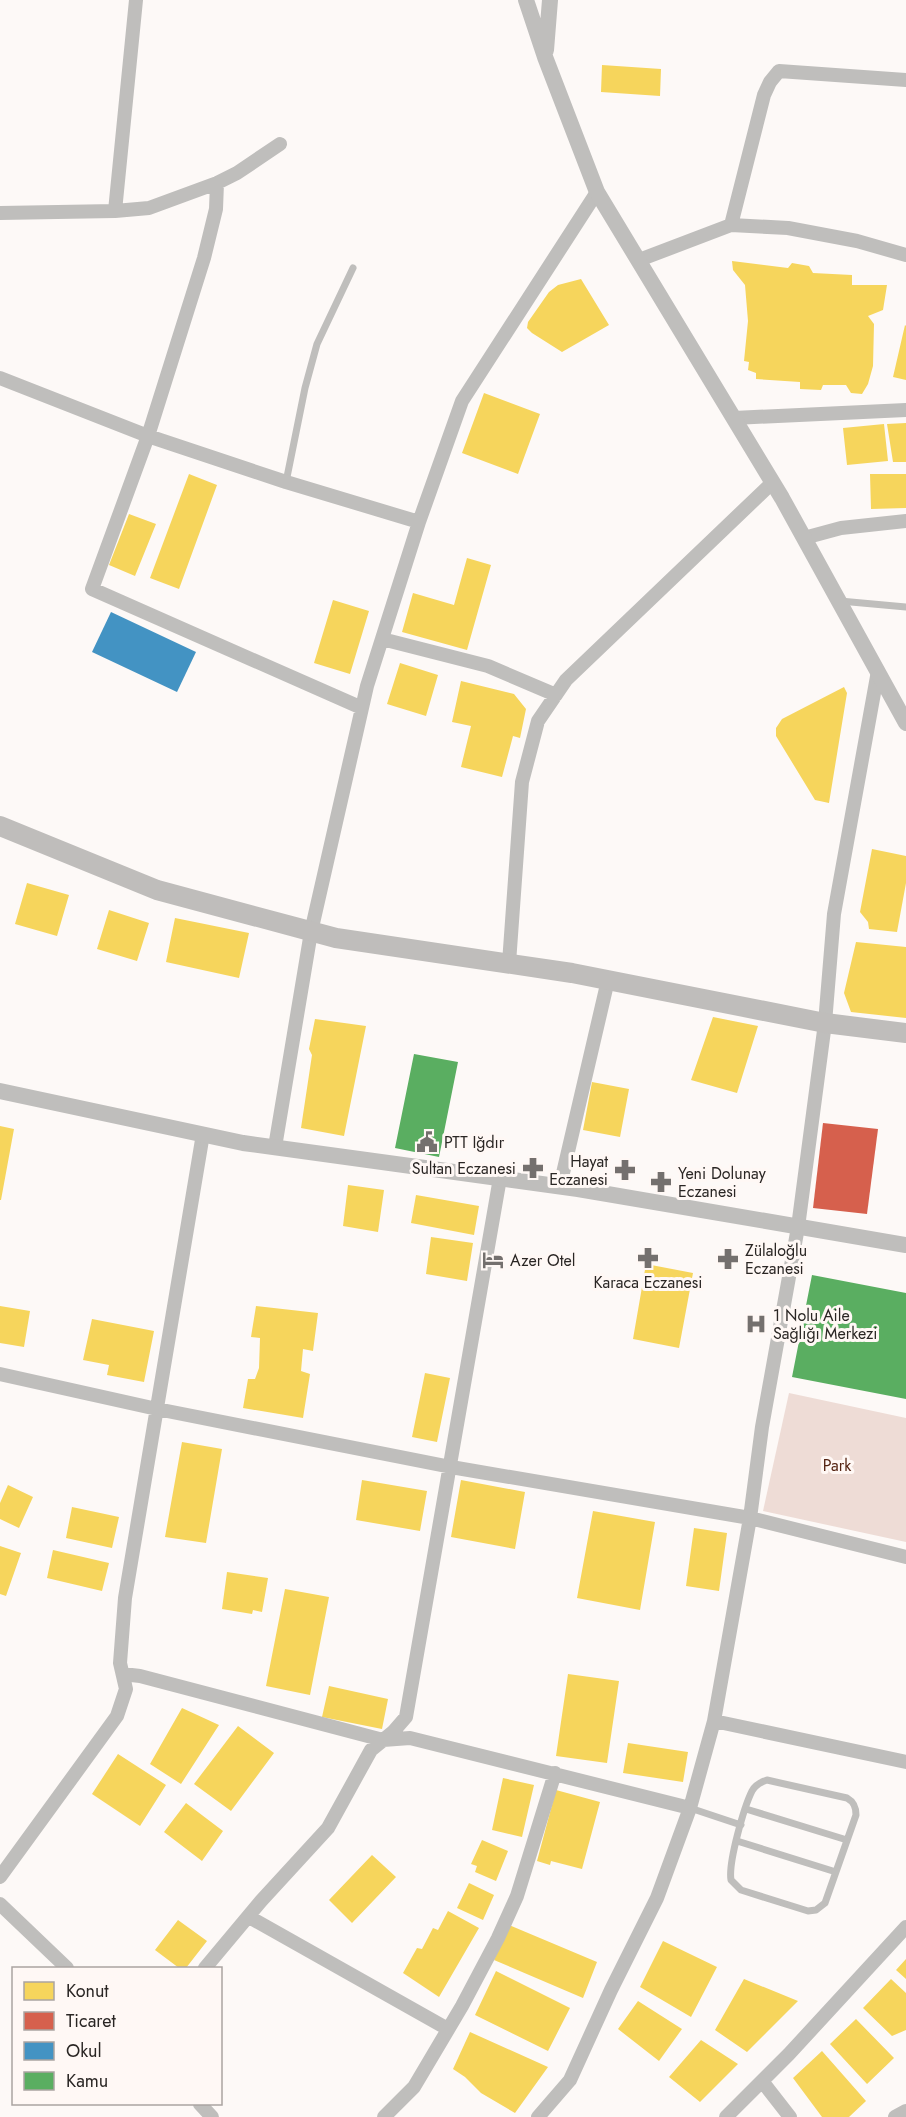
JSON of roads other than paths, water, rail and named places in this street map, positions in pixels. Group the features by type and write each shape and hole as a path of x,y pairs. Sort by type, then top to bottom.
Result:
{"main road":[{"path":"0,826 157,890 336,938 509,963 825,1023 906,1033"}],"street":[{"path":"115,211 136,0"},
{"path":"526,0 545,57 597,192 773,482 906,723"},
{"path":"545,57 550,0"},
{"path":"731,225 764,95 770,82 779,71 906,80"},
{"path":"0,213 115,211 149,208 217,183 237,173 280,144"},
{"path":"217,183 216,209 204,258 148,436 92,589 362,708"},
{"path":"275,1147 311,932 362,708 419,522 462,401 597,192"},
{"path":"639,260 731,225 788,228 857,241 906,255"},
{"path":"0,378 148,436 286,482 419,522"},
{"path":"734,418 906,410"},
{"path":"509,963 522,782 538,721 566,680 773,482"},
{"path":"804,538 842,528 906,521"},
{"path":"382,639 488,666 556,695"},
{"path":"538,2117 570,2080 611,1990 657,1898 690,1808 714,1721 750,1518 762,1426 798,1227 825,1023 834,914 878,671"},
{"path":"560,1186 608,980"},
{"path":"0,1091 275,1147 560,1186 906,1245"},
{"path":"0,1877 117,1716 126,1689 120,1663 125,1598 203,1134"},
{"path":"206,1967 328,1828 370,1750 406,1717 500,1178"},
{"path":"0,1374 158,1409 451,1467 750,1518 906,1557"},
{"path":"123,1674 140,1676 383,1740 410,1738 690,1808"},
{"path":"714,1721 906,1762"},
{"path":"384,2117 414,2087 498,1938 517,1896 555,1773"},
{"path":"2,1912 66,1967"},
{"path":"249,1917 448,2029"},
{"path":"726,2117 789,2054 906,1927"},
{"path":"762,2081 790,2117"},
{"path":"202,2105 212,2117"},
{"path":"895,2117 906,2110"}],"lane":[{"path":"286,482 305,388 317,344 353,268"},
{"path":"839,601 906,607"},
{"path":"767,1780 847,1797 854,1803 856,1815 825,1903 816,1910 808,1911 736,1888 731,1880 731,1867 746,1809 753,1790 767,1780"},
{"path":"690,1808 741,1825"},
{"path":"746,1809 847,1840"},
{"path":"737,1841 836,1872"}],"place":[{"name":"PTT Iğdır","path":"427,1142"},
{"name":"Sultan Eczanesi","path":"533,1168"},
{"name":"Hayat Eczanesi","path":"625,1170"},
{"name":"Yeni Dolunay Eczanesi","path":"661,1182"},
{"name":"Karaca Eczanesi","path":"648,1258"},
{"name":"Zülaloğlu Eczanesi","path":"728,1259"},
{"name":"Azer Otel","path":"493,1260"},
{"name":"1 Nolu Aile Sağlığı Merkezi","path":"756,1324"}],"park label":[{"name":"Park","path":"837,1465"}]}
